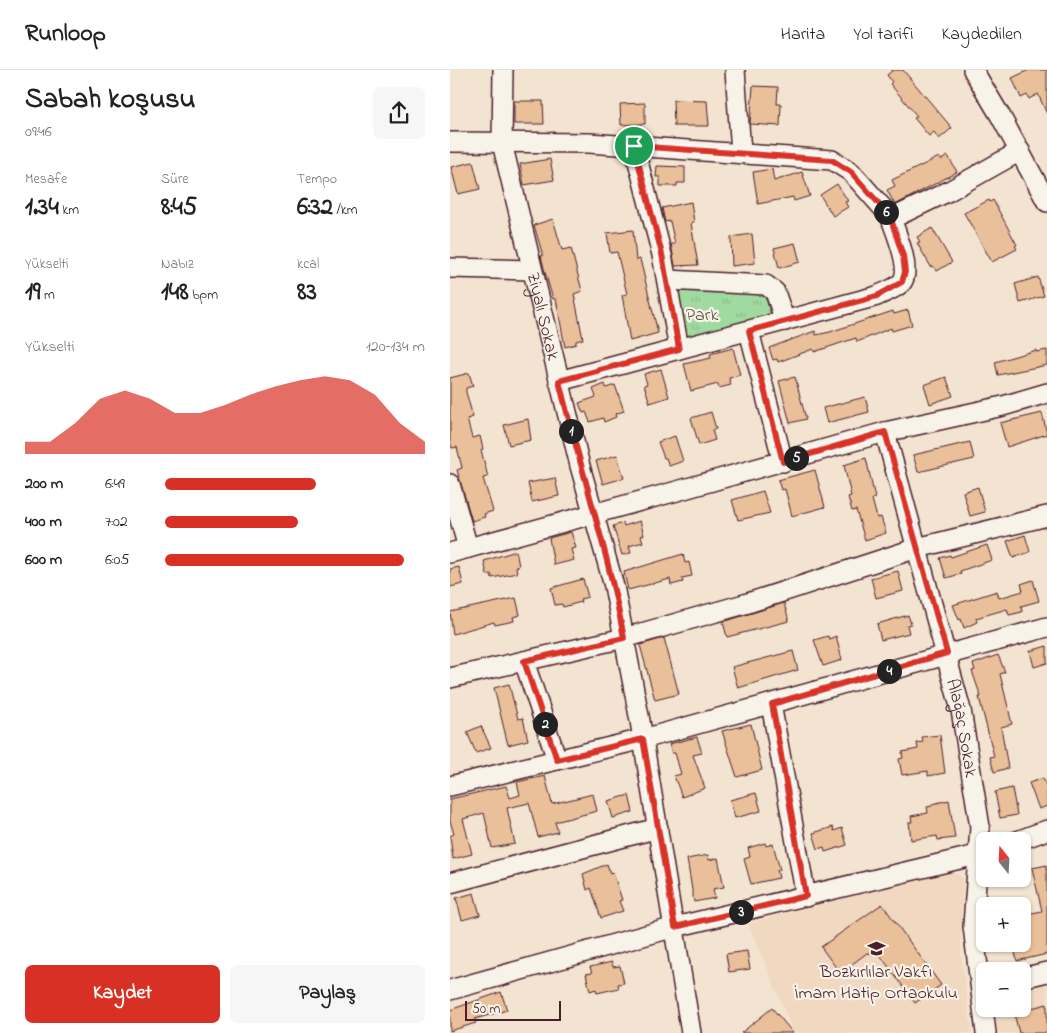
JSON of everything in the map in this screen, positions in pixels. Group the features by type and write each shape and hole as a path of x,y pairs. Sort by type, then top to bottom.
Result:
{"street":[{"name":"Ziyalı Sokak","path":"503,70 502,143 559,381 614,586 643,739 691,1033"},
{"path":"736,70 740,152"},
{"path":"973,70 1047,202"},
{"path":"450,142 634,146 832,160 851,172 890,216 903,256 905,272 902,282 877,296 559,381"},
{"path":"634,146 667,280 679,349"},
{"path":"890,216 897,216 949,191 1020,151"},
{"path":"450,268 532,270"},
{"path":"667,280 766,285 775,292 784,321"},
{"path":"749,331 783,462"},
{"path":"450,484 459,550 783,462 885,432 1003,406 1047,393"},
{"name":"Alağaç Sokak","path":"885,432 947,653 961,710 980,832"},
{"path":"450,678 624,638 748,603 917,548 1047,516"},
{"path":"450,786 643,739 1047,626"},
{"path":"524,661 557,760"},
{"path":"772,704 806,896"},
{"path":"450,883 658,828"},
{"path":"1031,836 1047,830"},
{"path":"450,990 675,927 944,861 976,855"},
{"name":"Alağaç Sokak","path":"978,888 974,926 979,962"},
{"path":"1031,976 1047,972"},
{"name":"Alağaç Sokak","path":"985,1017 986,1033"}],"shaded area":[{"path":"951,871 963,878 961,955 972,1033 794,1033 748,923"},
{"path":"1047,982 1047,1033 997,1033 995,1017 1031,1017 1031,986"}],"green space":[{"name":"Park","path":"676,291 764,294 773,321 685,340"}],"building":[{"path":"893,70 903,70 952,128 939,139 934,132 929,136 914,118 917,116 890,84 892,82 887,75"},
{"path":"1029,70 1047,70 1047,114 1038,94 1029,99 1027,95 1021,98 1012,78"},
{"path":"753,86 778,87 777,104 781,104 780,126 750,124"},
{"path":"673,100 707,101 709,126 674,126"},
{"path":"514,101 543,101 544,124 514,124"},
{"path":"645,103 645,124 621,125 620,104"},
{"path":"948,156 957,172 895,205 887,190 895,186 892,180 939,157 941,160"},
{"path":"550,159 554,180 524,185 520,164"},
{"path":"473,162 480,189 458,194 451,167"},
{"path":"657,166 685,167 685,183 677,183 677,186 660,186 660,177 656,177"},
{"path":"772,169 774,181 802,172 810,196 794,201 793,197 758,204 753,172"},
{"path":"837,184 848,201 845,202 848,207 833,216 820,195"},
{"path":"989,200 990,202 993,200 1017,245 1015,246 1017,249 992,262 964,213"},
{"path":"691,202 694,222 691,223 698,265 675,266 671,244 675,244 670,221 665,222 662,208"},
{"path":"553,219 562,250 571,248 582,291 574,294 583,339 576,341 576,344 565,347 556,299 553,299 534,225"},
{"path":"932,228 952,262 937,271 933,266 931,267 917,243 920,242 917,237"},
{"path":"633,230 636,260 640,259 658,333 630,341 622,295 627,294 617,252 610,253 607,233"},
{"path":"752,234 755,263 732,266 731,237"},
{"path":"795,243 800,262 779,268 774,248"},
{"path":"1038,277 1044,296 1020,303 1015,284"},
{"path":"908,310 912,325 892,331 891,328 857,342 856,338 814,352 813,349 778,362 777,359 773,360 769,348 815,331 816,335 830,332 893,311 894,314"},
{"path":"733,348 740,375 729,378 731,385 719,388 718,384 691,391 684,364 711,358 710,354"},
{"path":"1036,350 1036,352 1047,350 1047,365 998,375 995,362"},
{"path":"661,369 669,397 650,403 644,385 647,384 644,374"},
{"path":"469,373 473,386 466,388 466,392 473,417 467,419 472,438 480,436 483,449 481,450 488,477 483,478 493,511 484,514 485,517 472,521 457,470 462,468 457,447 452,448 450,442 450,378"},
{"path":"795,377 806,419 790,423 779,381"},
{"path":"946,377 953,396 930,404 924,385"},
{"path":"605,384 606,388 615,385 624,411 615,414 616,417 604,422 603,418 590,422 586,412 583,413 579,403 596,397 593,389"},
{"path":"865,397 869,412 827,423 823,408"},
{"path":"711,412 716,429 712,430 715,440 699,445 691,418"},
{"path":"1042,413 1047,434 1007,447 1000,423"},
{"path":"528,419 531,440 509,445 504,425"},
{"path":"675,436 683,461 669,466 658,442"},
{"path":"970,442 974,459 918,472 913,455"},
{"path":"617,455 624,478 603,484 596,461"},
{"path":"866,458 875,498 872,499 877,518 881,517 886,533 865,540 856,510 852,511 848,497 851,496 844,465"},
{"path":"815,470 825,507 792,516 785,489 781,490 778,480"},
{"path":"555,478 559,496 532,502 528,483"},
{"path":"978,487 985,512 970,516 963,492"},
{"path":"763,491 770,513 738,520 732,500"},
{"path":"640,521 644,535 641,536 643,542 629,546 631,553 622,555 613,526 623,523 624,526"},
{"path":"571,532 576,548 571,549 574,560 554,565 549,538"},
{"path":"1025,535 1030,552 1013,558 1007,541"},
{"path":"987,545 992,560 960,571 961,574 946,578 940,558 950,555 951,557"},
{"path":"516,551 519,566 516,567 517,573 492,578 491,574 487,575 484,561"},
{"path":"683,554 685,563 689,562 692,576 682,578 683,582 671,585 670,579 628,590 624,572"},
{"path":"459,567 463,584 450,587 450,569"},
{"path":"898,571 903,591 876,598 871,578"},
{"path":"583,579 588,597 580,599 581,602 563,607 562,604 555,605 551,588"},
{"path":"1033,580 1039,601 1021,606 1022,612 1009,615 1007,609 976,618 977,622 964,628 961,619 959,620 953,605 997,591 999,598 1023,591 1021,584"},
{"path":"516,598 520,615 513,617 514,621 495,625 494,622 453,634 450,612"},
{"path":"784,603 789,621 727,637 723,622"},
{"path":"908,615 911,624 907,625 909,633 881,640 877,624"},
{"path":"828,636 829,639 836,636 842,660 823,666 814,640"},
{"path":"664,638 679,694 655,700 640,645"},
{"path":"1047,646 1047,663 1034,667 1030,651"},
{"path":"793,651 798,670 738,688 732,667"},
{"path":"998,655 1005,672 1000,674 1012,724 1001,727 1008,768 994,772 990,757 994,756 979,697 981,697 972,671 975,670 973,664"},
{"path":"509,684 518,719 523,718 528,740 508,745 494,688"},
{"path":"751,724 762,770 737,777 722,731"},
{"path":"481,726 491,748 476,753 467,732"},
{"path":"940,735 945,773 928,776 928,771 902,775 899,759 903,758 902,752 918,749 917,743 923,742 922,737"},
{"path":"697,737 702,753 693,755 705,788 682,797 674,776 681,774 675,753 672,753 669,744"},
{"path":"545,776 552,804 593,794 597,811 555,822 558,832 538,837 529,803 507,808 515,844 492,848 484,813 463,819 472,854 453,859 450,836 454,834 450,821 450,799 506,786 510,798 520,795 517,782"},
{"path":"1043,778 1047,787 1047,806 1039,809 1029,783"},
{"path":"1012,788 1017,815 1000,818 995,792"},
{"path":"756,793 761,811 735,818 730,800"},
{"path":"629,795 633,812 613,818 608,801"},
{"path":"949,800 955,838 938,840 937,836 911,840 909,822 912,822 911,816 928,813 927,807"},
{"path":"833,827 834,831 842,828 847,845 825,852 824,847 818,849 813,833"},
{"path":"765,843 766,846 773,844 780,870 777,870 779,878 751,884 744,859 750,857 748,848"},
{"path":"708,855 709,860 718,858 724,887 713,889 715,898 694,902 687,859"},
{"path":"607,864 610,873 613,872 622,900 619,901 623,911 601,918 591,888 587,890 583,874"},
{"path":"1047,865 1047,954 1017,961 1015,952 1031,952 1031,913 1042,911 1032,868"},
{"path":"474,893 480,915 462,920 456,898"},
{"path":"882,904 941,985 915,1003 880,955 867,953 840,973 821,947"},
{"path":"747,951 750,969 729,972 726,954"},
{"path":"612,962 613,967 620,966 624,983 618,984 619,988 597,993 596,989 590,991 586,974 592,973 590,967"},
{"path":"501,992 507,1010 475,1019 476,1023 450,1031 450,1010"},
{"path":"1047,1004 1047,1033 1019,1033 1015,1017 1031,1017 1031,1008"},
{"path":"772,1008 793,1033 741,1033"}],"place":[{"name":"Bozkırlılar Vakfı İmam Hatip Ortaokulu","path":"876,948"}],"route":[{"path":"634,146 832,160 851,172 872,198 890,216 903,256 905,272 902,282 896,287 877,296 749,331 783,462 885,432 947,653 772,704 806,896 675,927 643,739 557,760 524,661 624,638 614,586 580,466 559,381 679,349 662,254 634,146"}]}
